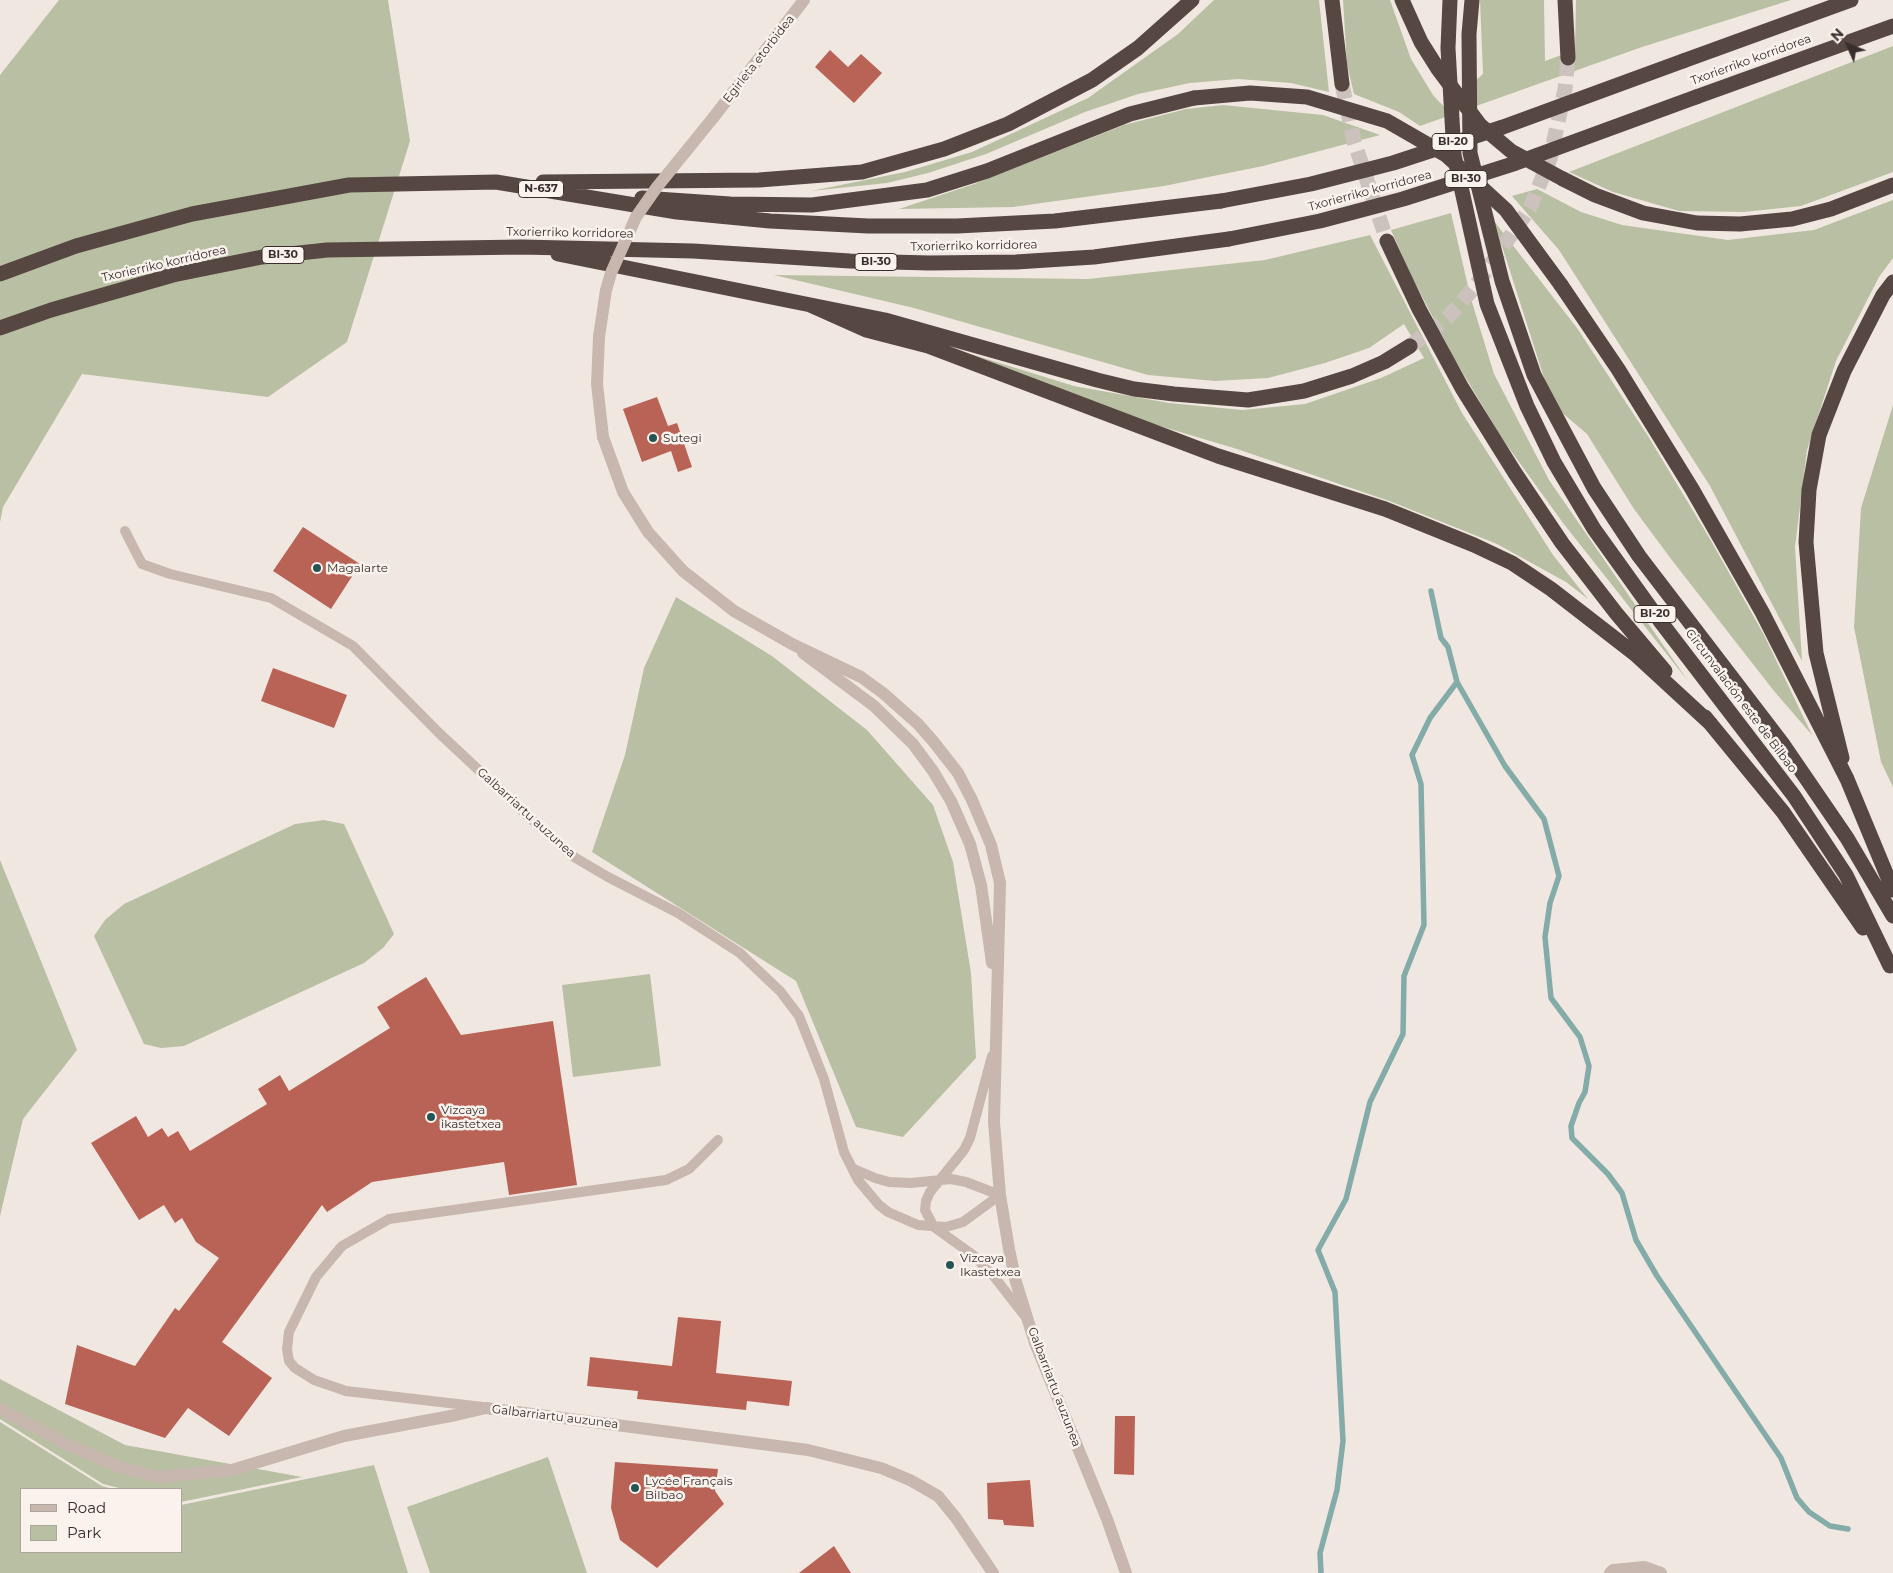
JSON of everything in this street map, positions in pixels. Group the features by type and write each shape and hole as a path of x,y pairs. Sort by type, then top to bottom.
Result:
{"highway":[{"path":"496,182 760,180 862,172 944,149 1008,124 1046,106 1092,80 1138,48 1192,0"},
{"path":"1332,0 1342,84"},
{"path":"1402,0 1422,42 1438,69 1480,125 1511,151 1595,195 1643,213 1697,223 1740,224 1792,219 1831,209 1893,185"},
{"name":"Circunvalación este de Bilbao","path":"1450,0 1448,48 1454,155 1487,304 1527,406 1554,462 1594,529 1660,621 1794,796 1846,875 1890,966 1783,812 1711,724"},
{"name":"Circunvalación este de Bilbao","path":"1472,0 1469,34 1470,153 1502,281 1534,375 1594,488 1629,541 1782,743 1846,838 1893,916"},
{"path":"1565,0 1568,58"},
{"name":"Txorierriko korridorea","path":"0,274 76,246 192,214 349,185 496,182 677,212 770,221 868,226 957,226 1055,222 1221,201 1311,184 1392,163 1503,127 1851,0"},
{"name":"Txorierriko korridorea","path":"0,328 68,304 174,274 262,257 327,250 522,247 693,251 850,261 930,263 1016,262 1103,256 1228,239 1320,220 1403,199 1516,163 1893,26"},
{"path":"586,196 730,204 812,206 880,198 927,190 978,174 1121,117 1194,98 1250,93 1307,97 1343,106 1394,125 1446,155 1506,210 1561,285 1618,369 1697,497 1762,612 1847,779 1893,890"},
{"path":"1387,242 1418,308 1457,380 1515,473 1562,543 1616,613 1711,724"},
{"path":"522,247 885,320 1134,389 1208,398 1256,399 1330,384 1384,362 1410,346"},
{"path":"1847,779 1816,653 1806,542 1809,490 1819,435 1844,371 1883,295 1893,282"},
{"path":"810,305 866,330 928,346 1218,456 1385,510 1474,545 1512,563 1581,612 1635,654 1711,724"}],"street":[{"name":"Egirleta etorbidea","path":"792,644 734,610 696,583 665,553 632,507 616,476 604,437 597,384 599,337 606,290 611,273 636,217 657,187 804,0"},
{"path":"792,644 874,706 898,728 934,771 951,801 970,844 981,885 996,997"},
{"path":"792,644 853,673 883,693 918,724 958,773 991,845 1000,883 996,997"},
{"name":"Galbarriartu auzunea","path":"996,997 994,1122 1000,1195 1016,1282 1027,1319 1107,1519 1126,1573"},
{"name":"Galbarriartu auzunea","path":"0,1409 69,1445 119,1467 158,1477 232,1470 344,1436 486,1408 808,1450 880,1468 910,1480 938,1496 956,1518 993,1573"},
{"path":"1610,1573 1613,1570 1644,1567 1661,1573"}],"lane":[{"name":"Galbarriartu auzunea","path":"125,531 142,564 170,574 271,598 353,646 439,733 530,819 574,857 678,913 740,953 780,991 799,1016 824,1079 842,1146 865,1190 888,1212 918,1225 934,1227"},
{"path":"994,1048 970,1138 964,1150 938,1180 926,1201 928,1218 934,1227 962,1246 992,1274 1027,1319"},
{"path":"486,1408 346,1392 314,1380 295,1368 289,1361 287,1349 290,1332 316,1277 342,1246 389,1219 666,1180 689,1170 718,1140"},
{"path":"854,1169 889,1182 911,1183 938,1180 966,1182 1000,1195"},
{"path":"934,1227 946,1227 963,1222 1000,1195"}],"green space":[{"path":"59,0 388,0 410,141 347,342 268,397 82,374 3,507 0,522 0,75"},
{"path":"1214,0 1319,0 1329,92 1291,83 1238,79 1190,83 1138,94 1085,112 986,154 928,173 887,183 811,191 905,172 972,152 1088,98 1178,34"},
{"path":"1343,0 1390,0 1411,59 1433,95 1445,108 1483,74 1480,0 1544,0 1545,61 1575,50 1576,0 1791,0 1642,47 1420,126 1399,112 1354,94 1347,64"},
{"path":"1893,46 1893,172 1801,206 1744,212 1679,211 1613,192 1569,172"},
{"path":"1223,105 1323,115 1380,135 1263,166 1164,186 1013,207 899,209 974,184 1124,125 1186,109"},
{"path":"1537,189 1581,212 1622,225 1728,240 1814,230 1893,200 1893,258 1879,277 1836,361 1807,450 1795,547 1802,661 1710,486 1559,250 1512,196"},
{"path":"1451,213 1471,299 1494,374 1549,480 1688,681 1563,523 1501,437 1454,358 1412,277 1391,230"},
{"path":"1494,221 1577,328 1648,436 1710,539 1764,635 1812,735 1774,691 1671,559 1634,509 1587,434 1560,411 1546,384"},
{"path":"1370,235 1462,413 1553,555 1588,599 1566,582 1497,544 1392,502 1237,449 1076,401 935,343 1074,386 1169,403 1242,410 1305,404 1381,378 1424,358 1404,324 1369,348 1325,363 1268,378 1215,381 1148,375 914,308 774,275 1088,279 1265,260"},
{"path":"1893,405 1893,787 1881,762 1854,627 1861,508"},
{"path":"676,597 772,656 867,730 933,805 953,862 971,973 976,1058 903,1137 856,1127 796,981 592,852 625,755 644,668"},
{"path":"324,820 344,824 394,934 383,948 364,963 184,1046 161,1048 144,1044 94,936 105,920 124,904 295,824"},
{"path":"0,860 77,1050 23,1119 0,1216"},
{"path":"650,974 661,1066 573,1077 562,985"},
{"path":"0,1379 125,1445 302,1477 182,1502 182,1488 119,1488 103,1484 0,1419"},
{"path":"0,1422 102,1486 109,1488 20,1488 20,1553 182,1553 182,1505 374,1465 408,1573 0,1573"},
{"path":"548,1457 587,1573 430,1573 407,1507"}],"building":[{"path":"830,50 848,67 861,54 882,73 854,103 815,67"},
{"name":"Sutegi","path":"657,397 668,426 677,423 692,467 678,472 671,451 642,462 623,409"},
{"name":"Magalarte","path":"303,527 360,564 331,609 273,571"},
{"path":"273,668 347,695 334,728 261,701"},
{"path":"426,977 461,1035 553,1021 577,1185 509,1195 504,1162 372,1182 327,1212 322,1205 222,1342 272,1378 229,1436 188,1408 165,1438 65,1404 77,1345 135,1366 175,1308 179,1311 219,1258 196,1242 182,1218 175,1223 164,1205 139,1220 91,1143 136,1116 148,1137 162,1128 168,1137 178,1131 190,1151 267,1104 258,1089 280,1075 289,1091 390,1028 377,1007"},
{"path":"678,1317 721,1321 716,1373 792,1381 789,1406 747,1401 746,1410 637,1399 638,1391 587,1386 590,1357 672,1366"},
{"path":"1115,1416 1135,1416 1134,1475 1114,1474"},
{"path":"615,1462 718,1469 715,1491 724,1504 657,1568 620,1540 611,1508"},
{"path":"1030,1480 1034,1527 1004,1525 1003,1520 988,1519 987,1483"},
{"path":"834,1546 851,1573 799,1573"}],"waterway":[{"path":"1431,591 1441,638 1448,647 1457,682 1505,766 1544,819 1559,876 1550,903 1545,937 1551,998 1580,1037 1589,1066 1585,1092 1571,1126 1572,1138 1608,1174 1622,1193 1636,1240 1657,1276 1781,1458 1797,1498 1809,1512 1830,1526 1848,1529"},
{"path":"1321,1573 1320,1553 1337,1490 1343,1441 1335,1292 1318,1250 1346,1199 1370,1102 1403,1034 1404,976 1424,925 1421,784 1412,755 1430,718 1457,682"}],"tunnel":[{"path":"1410,346 1447,318 1474,288 1530,208 1550,159 1565,89 1568,58"},
{"path":"1342,84 1354,141 1387,241"}],"place":[{"name":"Sutegi","path":"653,438"},
{"name":"Magalarte","path":"317,568"},
{"name":"Vizcaya ikastetxea","path":"431,1117"},
{"name":"Vizcaya Ikastetxea","path":"950,1265"},
{"name":"Lycée Français Bilbao","path":"635,1488"}]}
